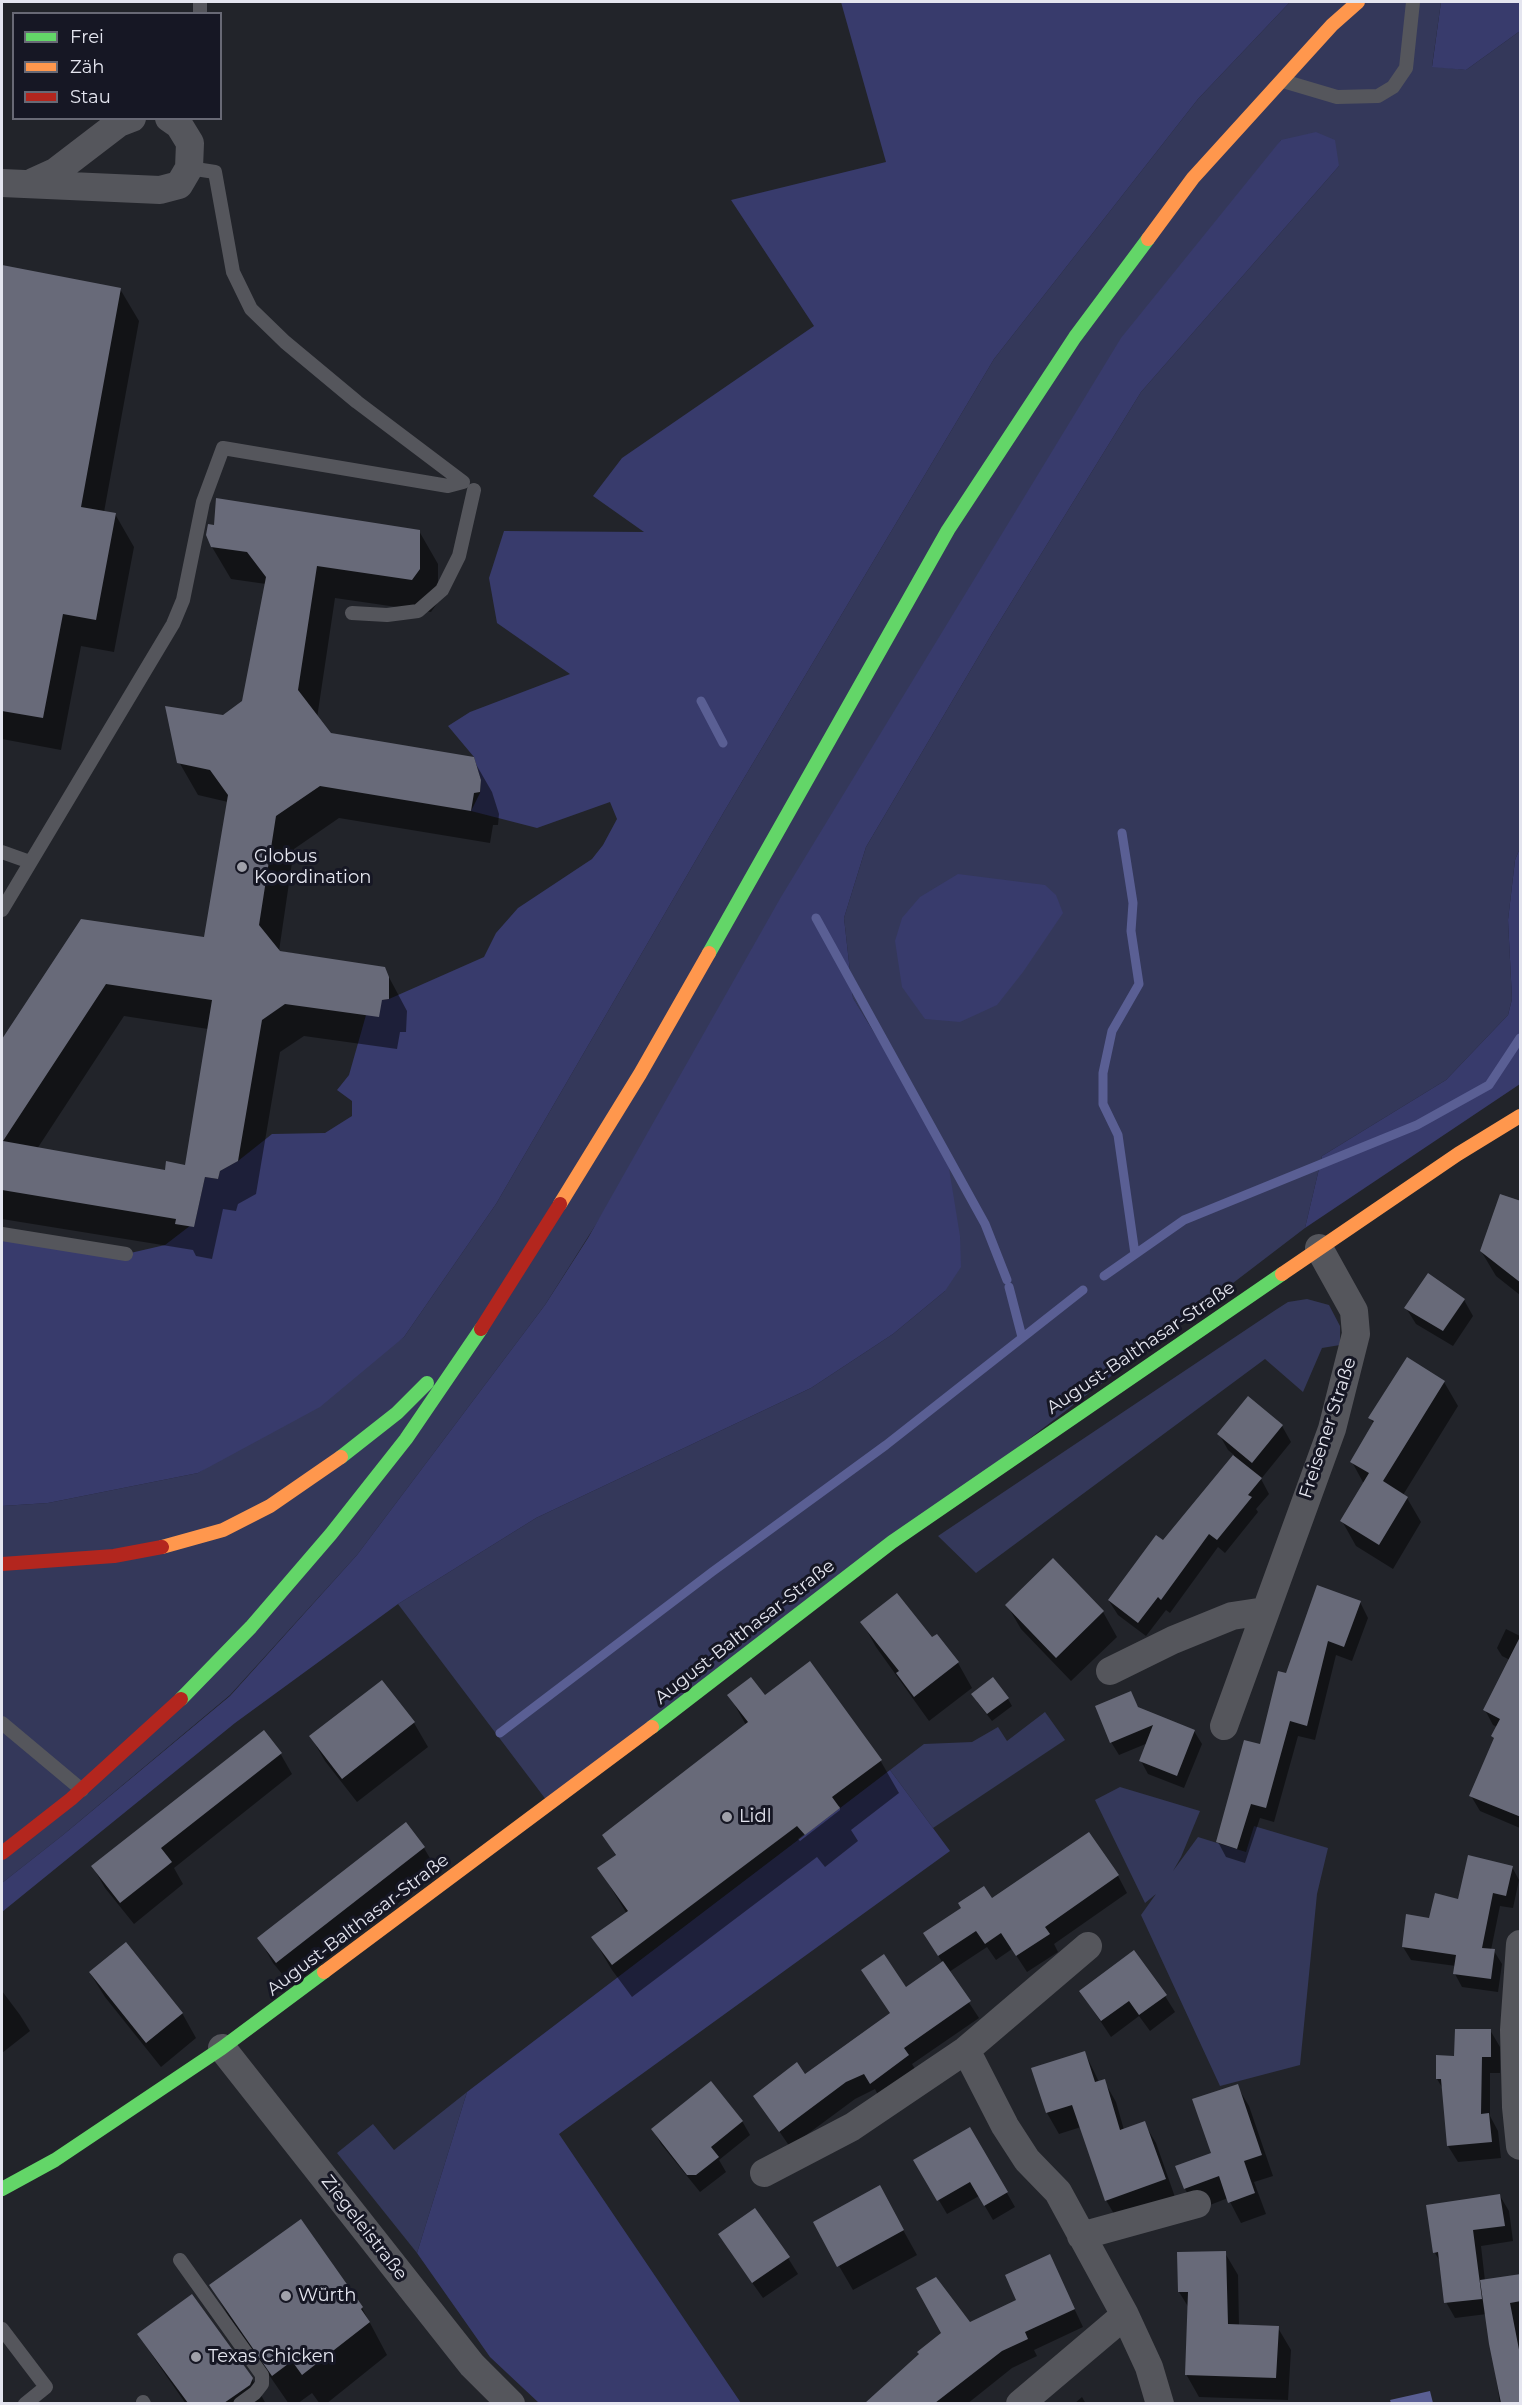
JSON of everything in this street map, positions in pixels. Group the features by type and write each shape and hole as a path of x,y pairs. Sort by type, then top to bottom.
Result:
{"main road":[{"path":"2,1853 82,1790 182,1699 251,1627 324,1543 406,1439 512,1283 640,1074 948,530 1082,327 1193,178 1332,25 1358,2"},
{"name":"August-Balthasar-Straße","path":"2,2189 55,2160 222,2048 534,1817 892,1542 1141,1368 1458,1154 1521,1116"},
{"path":"2,1564 114,1556 174,1545 223,1530 270,1506 324,1470 397,1413 453,1357 512,1283"}],"street":[{"path":"31,183 55,172 119,123 127,120"},
{"path":"2,183 160,190 179,185 189,168 190,143 179,125 172,120"},
{"name":"Freisener Straße","path":"1224,1726 1332,1429 1356,1334 1354,1311 1319,1248"},
{"path":"1110,1671 1173,1640 1232,1616 1265,1611"},
{"path":"1521,1944 1514,2030 1516,2107 1521,2146"},
{"path":"764,2173 852,2127 966,2050 1088,1946"},
{"name":"Ziegeleistraße","path":"222,2048 472,2366 511,2403"},
{"path":"966,2050 1005,2126 1027,2160 1058,2192 1125,2315 1149,2367 1160,2403"},
{"path":"1081,2236 1197,2204"},
{"path":"1020,2403 1125,2315"}],"lane":[{"path":"1281,80 1337,97 1378,96 1393,87 1406,68 1413,2"},
{"path":"2,910 173,624 183,600 203,502 223,448 448,486 463,482 357,402 285,342 251,309 233,272 215,172 189,168"},
{"path":"352,613 387,615 418,611 442,590 459,556 474,490"},
{"path":"2,852 30,862"},
{"path":"2,1233 126,1254"},
{"path":"2,1723 82,1790"},
{"path":"180,2260 262,2374 262,2384 255,2393 240,2403"},
{"path":"2,2329 46,2387 25,2403"}],"shaded area":[{"path":"841,2 1290,2 1198,99 994,359 725,810 496,1204 404,1337 320,1407 198,1473 48,1503 2,1506 2,1234 126,1254 165,1245 195,1222 205,1177 218,1179 220,1171 238,1161 272,1134 325,1133 352,1116 352,1101 337,1090 349,1075 366,1015 382,1000 484,957 496,933 518,908 592,859 603,845 617,819 610,802 537,828 471,811 480,793 481,780 474,757 448,726 470,712 570,674 497,623 489,578 504,531 644,532 593,496 622,458 814,326 731,200 886,162"},
{"path":"1290,2 1441,2 1432,66 1466,70 1520,31 1520,848 1515,860 1508,920 1512,999 1508,1015 1446,1080 1322,1156 1305,1228 550,1805 398,1604 536,1518 811,1388 893,1334 945,1291 946,1150 853,998 844,918 866,847 993,632 1141,392 1339,166 1281,140 545,1305 357,1555 230,1695 2,1883 2,1506 48,1503 198,1473 404,1337 496,1204 725,810 994,359 1198,99"},
{"path":"1441,2 1520,2 1520,31 1466,70 1432,67"},
{"path":"1316,132 1335,140 1339,166 1141,392 993,632 866,847 844,918 853,998 946,1150 960,1236 961,1267 945,1291 893,1334 811,1388 536,1518 398,1604 235,1723 2,1912 2,1883 230,1696 357,1555 545,1305 588,1238 781,897 1121,338 1281,140"},
{"path":"1520,848 1520,1084 1305,1228 1322,1156 1446,1080 1508,1015 1512,999 1508,920 1515,860"},
{"path":"958,874 1045,885 1056,895 1063,913 1023,972 997,1005 960,1022 925,1019 902,987 895,941 902,918 920,897"},
{"path":"1307,1299 1329,1305 1340,1326 1340,1345 1322,1348 1303,1392 1265,1359 976,1573 938,1536 1288,1302"},
{"path":"1045,1712 1065,1740 933,1828 890,1770 924,1744 972,1742 998,1727 1007,1741"},
{"path":"890,1770 950,1851 559,2134 741,2403 539,2403 490,2357 417,2253 467,2092"},
{"path":"1120,1787 1200,1811 1173,1871 1198,1837 1246,1852 1254,1826 1328,1848 1317,1894 1300,2065 1220,2086 1141,1915 1156,1894 1145,1903 1095,1800"},
{"path":"467,2092 417,2253 337,2153 373,2124 394,2150"},
{"path":"1430,2391 1433,2403 1391,2403 1390,2400"}],"building":[{"path":"2,265 121,288 81,507 116,513 96,620 63,614 43,718 2,711"},
{"name":"Globus Koordination","path":"216,498 420,530 420,569 412,580 317,566 298,690 331,733 474,757 481,780 480,792 474,793 471,811 320,786 276,816 259,925 280,951 385,967 389,977 389,999 382,1000 379,1017 285,1004 262,1020 238,1161 220,1171 218,1179 205,1177 194,1227 175,1224 176,1219 2,1190 2,1039 81,919 204,937 228,795 210,770 177,763 165,706 223,715 242,701 266,577 247,552 211,547 206,535 208,524 214,525","holes":["106,984 212,1000 185,1165 166,1161 165,1170 3,1141"]},
{"path":"1500,1194 1521,1201 1521,1283 1480,1251"},
{"path":"1428,1273 1465,1299 1443,1331 1404,1308"},
{"path":"1407,1357 1445,1381 1383,1481 1408,1497 1379,1545 1340,1521 1369,1473 1350,1462 1374,1421 1368,1418"},
{"path":"1248,1396 1283,1425 1252,1463 1217,1434"},
{"path":"1233,1455 1262,1478 1248,1495 1252,1497 1217,1540 1209,1534 1161,1600 1158,1597 1138,1623 1108,1600 1156,1535 1163,1540"},
{"path":"1053,1558 1104,1611 1056,1658 1005,1605"},
{"path":"1317,1585 1361,1601 1344,1647 1328,1641 1307,1726 1290,1721 1266,1808 1251,1804 1237,1849 1216,1842 1244,1740 1260,1744 1278,1671 1286,1673"},
{"path":"897,1593 932,1637 937,1634 959,1662 914,1697 896,1673 899,1671 860,1622"},
{"path":"1521,1635 1521,1817 1469,1796 1494,1738 1491,1736 1500,1719 1483,1710"},
{"name":"Lidl","path":"810,1661 882,1760 832,1797 840,1808 805,1835 797,1826 612,1965 591,1937 628,1911 597,1868 616,1855 602,1835 748,1722 727,1695 751,1677 765,1695"},
{"path":"993,1677 1009,1698 987,1714 971,1694"},
{"path":"382,1680 415,1722 342,1779 309,1736"},
{"path":"1131,1691 1138,1707 1195,1730 1177,1776 1139,1761 1153,1725 1110,1743 1095,1706"},
{"path":"264,1730 282,1753 161,1848 172,1862 120,1903 91,1866"},
{"path":"406,1822 425,1847 276,1963 257,1938"},
{"path":"1089,1832 1119,1875 1045,1927 1050,1934 1016,1956 1001,1933 985,1944 976,1931 938,1956 923,1933 961,1908 958,1903 984,1886 992,1898"},
{"path":"1468,1855 1513,1866 1506,1896 1493,1893 1482,1948 1495,1949 1491,1979 1453,1974 1456,1955 1402,1947 1406,1914 1429,1918 1435,1893 1458,1899"},
{"path":"126,1942 183,2013 146,2043 89,1972"},
{"path":"1134,1950 1167,1995 1139,2015 1129,2001 1101,2021 1079,1991"},
{"path":"884,1954 906,1987 943,1961 971,2001 904,2048 909,2055 870,2084 864,2074 846,2082 779,2132 753,2096 797,2062 805,2074 890,2013 861,1970"},
{"path":"1455,2029 1491,2029 1491,2057 1482,2057 1481,2114 1489,2113 1492,2142 1447,2146 1441,2079 1436,2079 1436,2055 1454,2056"},
{"path":"1085,2051 1095,2082 1105,2079 1120,2130 1145,2121 1166,2179 1105,2201 1072,2105 1046,2113 1031,2068"},
{"path":"711,2081 743,2121 711,2147 719,2157 696,2175 687,2175 651,2129"},
{"path":"1238,2084 1262,2155 1244,2161 1255,2193 1228,2203 1219,2176 1184,2189 1175,2166 1211,2153 1192,2099"},
{"path":"970,2127 1008,2192 984,2206 970,2182 937,2201 913,2160"},
{"path":"880,2185 904,2230 837,2267 813,2222"},
{"path":"1500,2194 1505,2226 1473,2230 1482,2299 1444,2303 1438,2252 1433,2253 1426,2205"},
{"path":"755,2208 790,2257 752,2283 718,2234"},
{"name":"Würth","path":"301,2219 363,2307 361,2309 370,2322 302,2375 292,2361 272,2376 209,2285"},
{"path":"1226,2251 1228,2324 1279,2326 1276,2378 1185,2375 1188,2292 1178,2292 1177,2252"},
{"path":"1050,2254 1075,2309 1025,2332 1028,2339 1002,2351 935,2403 865,2403 919,2354 917,2352 941,2333 916,2288 936,2277 970,2322 1016,2300 1005,2275"},
{"path":"1521,2274 1521,2301 1510,2303 1521,2360 1521,2403 1501,2403 1489,2344 1480,2280"},
{"name":"Texas Chicken","path":"192,2294 253,2378 250,2385 224,2403 188,2403 137,2334"}],"waterway":[{"path":"701,701 723,743"},
{"path":"1122,833 1133,903 1131,931 1139,984 1112,1031 1103,1073 1103,1104 1118,1135 1135,1254"},
{"path":"816,918 985,1224 1007,1280"},
{"path":"1104,1276 1184,1220 1417,1125 1489,1085 1520,1038"},
{"path":"1009,1287 1022,1337"},
{"path":"500,1733 712,1572 886,1445 1083,1290"}],"traffic: fast":[{"path":"709,953 948,530 1075,337 1148,239"},
{"path":"652,1727 892,1542 1282,1274"},
{"path":"181,1699 251,1627 331,1534 406,1439 481,1329"},
{"path":"341,1457 397,1413 427,1383"},
{"path":"2,2189 55,2160 222,2048 324,1972"}],"traffic: slow":[{"path":"1148,239 1193,178 1332,25 1358,2"},
{"path":"560,1204 640,1074 709,953"},
{"path":"1282,1274 1458,1154 1520,1116"},
{"path":"162,1547 223,1530 270,1506 341,1457"},
{"path":"324,1972 652,1727"}],"traffic: jam":[{"path":"481,1329 560,1204"},
{"path":"2,1564 114,1556 162,1547"},
{"path":"2,1853 71,1799 181,1699"}],"place":[{"name":"Globus Koordination","path":"242,867"},
{"name":"Lidl","path":"727,1817"},
{"name":"Würth","path":"286,2296"},
{"name":"Texas Chicken","path":"196,2357"}]}
